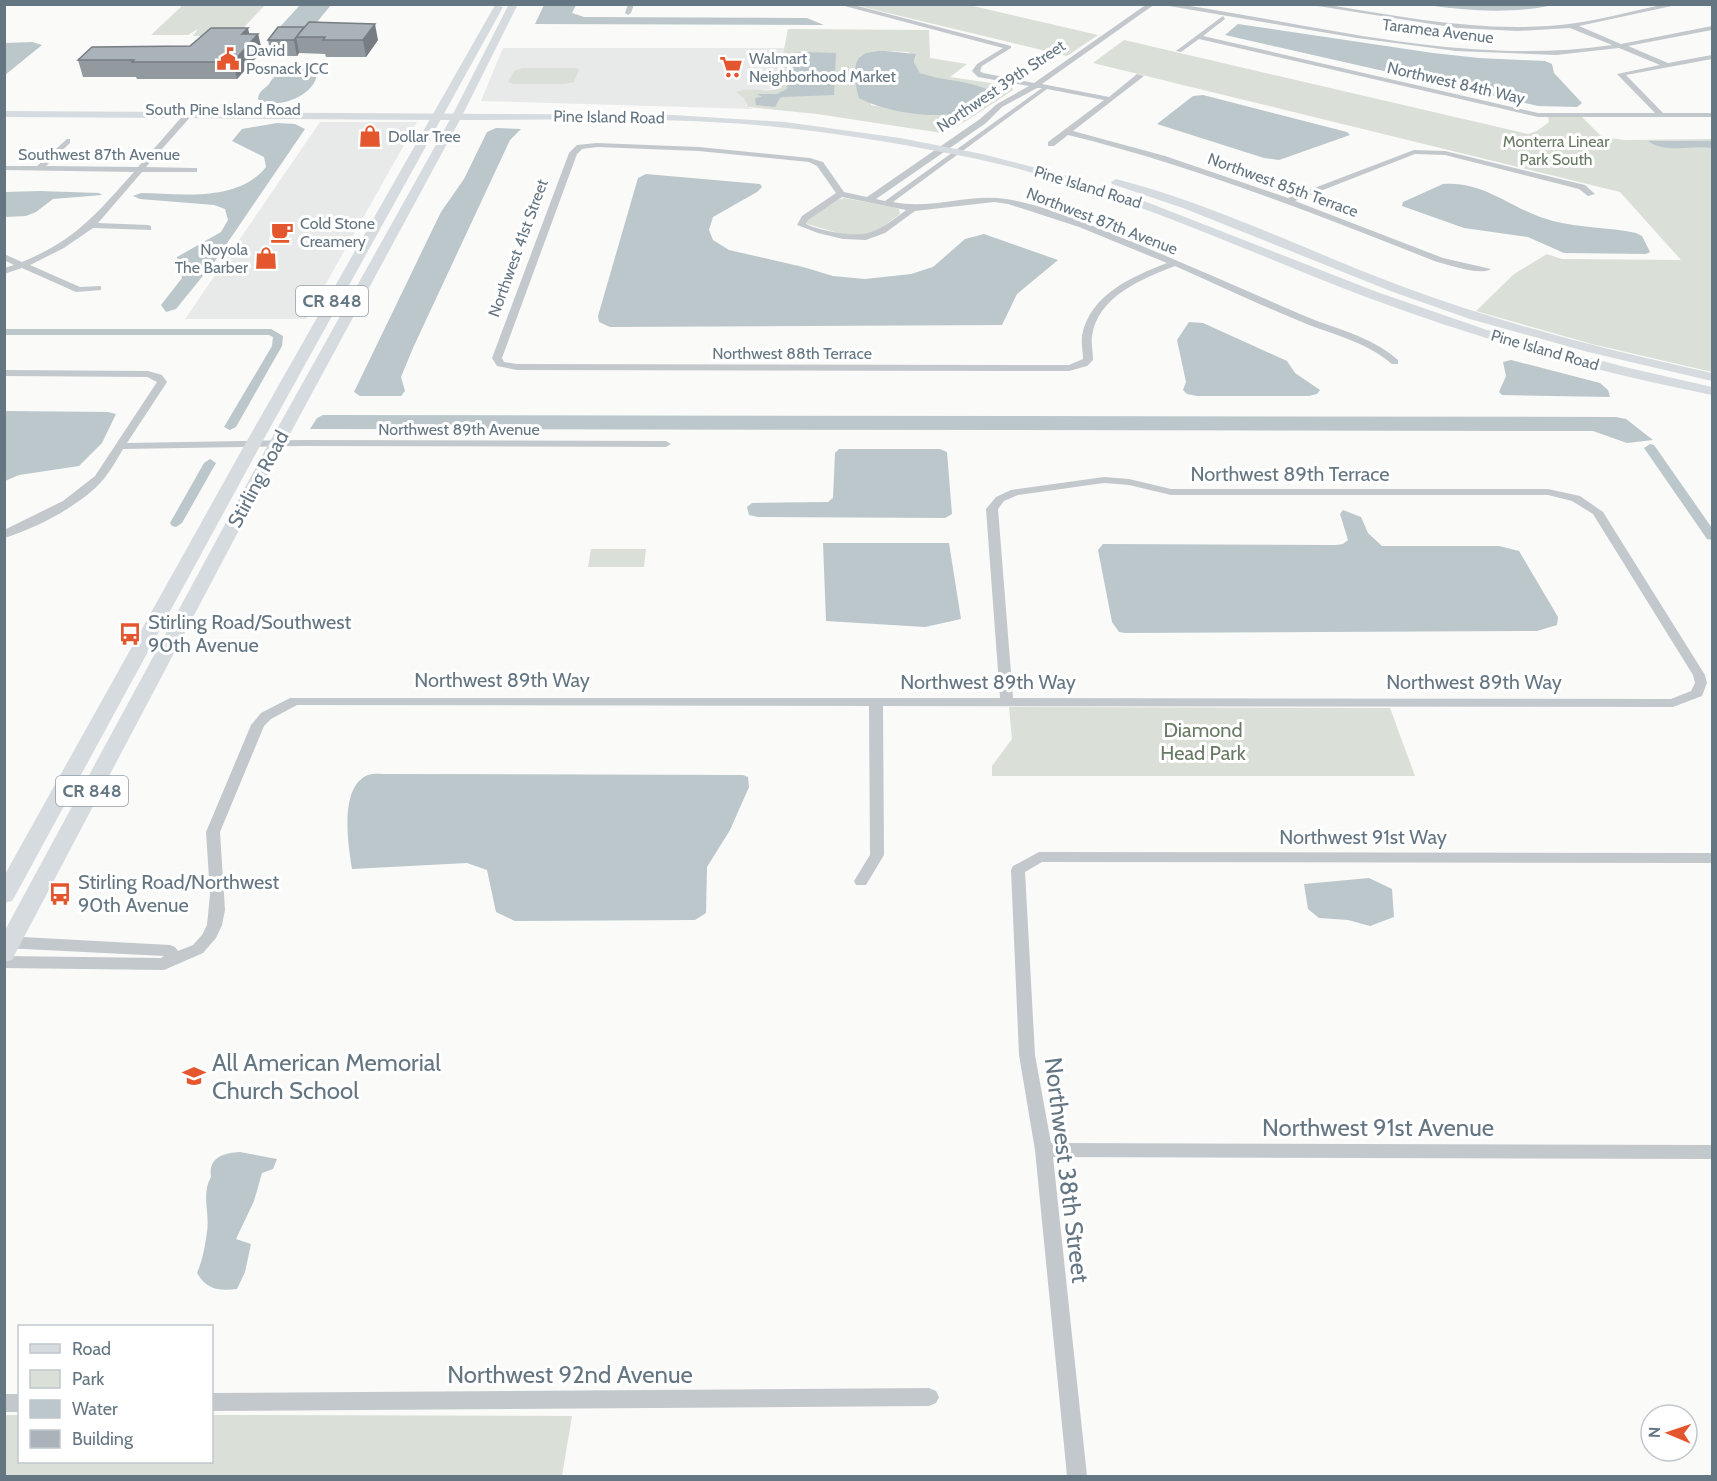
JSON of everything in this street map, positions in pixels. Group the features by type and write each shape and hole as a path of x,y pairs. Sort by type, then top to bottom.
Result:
{"main road":[{"name":"Stirling Road","path":"4,896 252,446 500,4"},
{"name":"Stirling Road","path":"6,950 276,445 458,113 514,4"},
{"path":"484,32 500,32"},
{"name":"South Pine Island Road","path":"4,109 439,113"},
{"name":"South Pine Island Road","path":"4,114 439,113"},
{"name":"Pine Island Road","path":"439,113 725,113 849,124 970,144 1081,171 1144,190 1399,290 1505,325 1631,359 1713,377"},
{"name":"Pine Island Road","path":"458,113 722,120 826,130 960,152 1061,177 1122,196 1373,295 1482,333 1623,371 1713,391"},
{"path":"366,242 387,241"},
{"path":"196,551 222,547"}],"street":[{"path":"628,13 632,4"},
{"path":"840,4 1009,47 979,65 976,71 981,75 1113,97"},
{"name":"Northwest 39th Street","path":"870,199 983,121 988,114 1037,84 1152,4"},
{"name":"Taramea Avenue","path":"1160,4 1465,50 1557,53 1623,44 1713,26"},
{"name":"Taramea Avenue","path":"1180,4 1449,45 1538,50 1623,44"},
{"path":"1308,4 1451,26 1509,29 1572,26 1678,4"},
{"path":"1153,14 1166,5"},
{"path":"1179,51 1223,18"},
{"path":"1581,24 1669,66"},
{"path":"1572,26 1679,64"},
{"name":"Northwest 84th Way","path":"1197,37 1533,114 1713,115"},
{"name":"Northwest 39th Street","path":"887,203 1091,57"},
{"path":"1661,115 1621,74 1713,57"},
{"path":"1051,144 1140,76"},
{"path":"4,271 68,243 91,225 189,114"},
{"name":"Northwest 85th Terrace","path":"1067,132 1168,160 1287,201 1440,260 1487,269"},
{"path":"39,168 67,141"},
{"name":"Northwest 41st Street","path":"496,366 496,358 573,153 578,146 699,148 810,160 820,164 841,194"},
{"path":"1287,201 1414,152 1423,151 1445,153 1582,187 1591,194"},
{"name":"Southwest 87th Avenue","path":"4,168 194,170"},
{"path":"841,194 797,225 850,239 867,241 913,209"},
{"name":"Northwest 87th Avenue","path":"841,194 913,209 997,200 1014,203 1063,219 1384,350 1395,362"},
{"path":"91,225 148,228"},
{"path":"4,257 79,290 98,288"},
{"name":"Northwest 88th Terrace","path":"496,366 517,368 1069,368 1087,366 1088,330 1102,305 1131,282 1172,264"},
{"path":"4,373 140,374 160,379 162,382 159,390 99,478 79,496 50,514 4,535"},
{"name":"Northwest 89th Avenue","path":"120,446 666,444"},
{"name":"Northwest 89th Terrace","path":"1007,700 991,518 993,506 1005,496 1020,491 1112,480 1171,492 1548,492 1576,498 1597,512 1699,675 1701,683 1697,693"},
{"name":"Northwest 89th Way","path":"6,950 165,964 173,957 196,950 210,935 217,914 219,887 212,849 213,832 258,725 278,708 308,699 1673,702 1697,693"},
{"path":"861,881 877,855 876,701"},
{"name":"Northwest 91st Way","path":"1018,870 1039,857 1713,858"},
{"name":"Northwest 38th Street","path":"1018,870 1027,1055 1044,1150 1077,1476"},
{"name":"Northwest 91st Avenue","path":"1044,1150 1713,1152"},
{"name":"Northwest 92nd Avenue","path":"213,1402 929,1397"}],"shaded area":[{"path":"503,48 784,48 777,89 737,91 746,100 746,106 753,109 481,101"},
{"path":"320,122 417,122 306,319 185,319"}],"green space":[{"path":"183,5 265,5 236,36 193,36 198,29 188,35 151,35"},
{"path":"855,5 969,5 1098,35 1067,56"},
{"path":"788,29 929,30 930,58 967,64 950,77 1011,86 1013,90 966,121 942,133 817,114 748,107 744,98 736,92 777,89 780,83 776,81 778,66 781,65","holes":["869,52 908,52 916,57 914,62 920,73 935,79 981,87 957,113 910,113 871,105 860,56"]},
{"name":"Monterra Linear Park South","path":"1124,40 1528,134 1537,131 1549,122 1548,117 1582,117 1602,137 1625,140 1712,139 1712,372 1592,344 1476,311 1514,274 1547,254 1562,259 1681,260 1620,192 1093,63"},
{"path":"523,68 577,68 579,70 574,82 564,84 508,82 514,71"},
{"path":"844,198 899,209 900,214 873,234 852,237 807,224 807,220 836,200"},
{"path":"591,549 646,549 644,567 588,567"},
{"name":"Diamond Head Park","path":"1009,707 1390,708 1415,776 992,776 992,766 1012,739"},
{"path":"4,1415 18,1415 18,1463 213,1463 213,1415 572,1416 562,1476 5,1476"}],"water":[{"path":"1553,4 1506,11 1426,5"},
{"path":"300,5 331,5 312,28 279,28"},
{"path":"544,5 576,5 572,13 584,17 807,18 824,25 535,24"},
{"path":"1238,24 1433,53 1545,61 1552,64 1554,73 1582,103 1577,107 1538,106 1225,35"},
{"path":"32,42 42,45 5,75 5,43"},
{"path":"885,51 916,54 914,62 920,73 981,87 989,90 988,94 964,110 945,115 906,113 869,103 859,98 855,76 856,65 863,54"},
{"path":"800,52 836,53 834,95 783,97 775,107 756,105 755,98 762,97 757,94 777,94 787,89 793,54"},
{"path":"305,68 317,72 315,81 303,94 284,102 265,102 258,99 261,92 280,72"},
{"path":"1203,95 1347,132 1350,135 1279,160 1264,158 1157,124 1193,96"},
{"path":"277,123 295,124 305,129 215,261 176,309 166,312 161,305 182,278 177,257 221,232 228,220 225,209 214,205 140,199 133,196 141,193 208,194 240,186 254,178 266,167 264,157 232,141 242,129"},
{"path":"496,128 521,129 510,140 413,348 401,377 405,391 401,396 360,396 354,392 441,212 464,179 487,132"},
{"path":"1648,141 1712,141 1712,148 1671,148"},
{"path":"646,174 760,184 762,187 757,192 713,217 709,230 713,240 729,250 833,276 865,279 911,274 933,267 965,239 984,234 1058,260 1017,294 1002,325 610,327 599,322 598,316 638,178"},
{"path":"1443,184 1473,187 1553,221 1636,233 1642,236 1650,252 1646,254 1564,253 1528,237 1464,228 1402,206 1403,202"},
{"path":"5,192 99,193 102,195 53,199 36,212 26,216 5,217"},
{"path":"1189,322 1203,323 1287,361 1295,373 1320,390 1317,394 1309,396 1197,396 1187,394 1183,390 1186,382 1177,340"},
{"path":"1511,360 1600,383 1608,390 1610,397 1502,395 1499,392 1506,376 1503,362"},
{"path":"5,411 116,414 102,443 79,466 19,475 5,481"},
{"path":"323,415 1616,417 1626,419 1653,440 1627,443 1593,431 310,429 317,418"},
{"path":"839,449 940,449 947,452 952,514 945,518 758,517 749,515 747,507 752,503 828,502 833,498 835,453"},
{"path":"1343,510 1361,517 1368,533 1382,546 1499,546 1519,551 1558,617 1557,625 1537,631 1125,633 1119,632 1112,622 1098,550 1103,544 1336,545 1348,540 1340,514"},
{"path":"823,543 949,543 961,619 925,627 826,621"},
{"path":"368,775 743,775 748,777 749,787 730,830 707,867 706,913 695,920 515,921 496,912 487,870 467,863 352,869 348,832 349,803 359,781"},
{"path":"1369,878 1392,889 1394,917 1370,926 1348,920 1319,918 1308,909 1304,884"},
{"path":"240,1152 277,1159 273,1169 262,1173 254,1201 236,1239 251,1244 245,1272 237,1289 225,1290 209,1286 197,1273 208,1225 206,1197 212,1165 218,1157"}],"building":[{"path":"309,22 375,24 363,40 296,37"},
{"path":"278,27 304,27 294,40 268,40"},
{"path":"211,28 248,28 242,34 258,34 233,62 78,60 92,47 190,46"}],"waterway":[{"path":"4,332 271,332 278,336 277,346 230,427"},
{"path":"1650,448 1712,536"},
{"path":"176,523 210,463"}],"place":[{"name":"David Posnack JCC","path":"228,59"},
{"name":"Walmart Neighborhood Market","path":"731,67"},
{"name":"Dollar Tree","path":"370,136"},
{"name":"Cold Stone Creamery","path":"282,232"},
{"name":"Noyola The Barber","path":"266,258"},
{"name":"Stirling Road/Southwest 90th Avenue","path":"130,634"},
{"name":"Stirling Road/Northwest 90th Avenue","path":"60,894"},
{"name":"All American Memorial Church School","path":"194,1076"}]}
